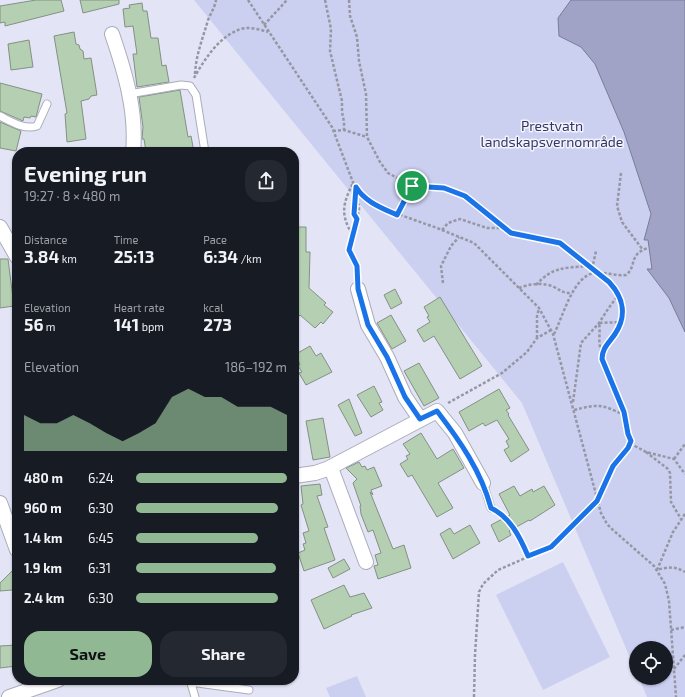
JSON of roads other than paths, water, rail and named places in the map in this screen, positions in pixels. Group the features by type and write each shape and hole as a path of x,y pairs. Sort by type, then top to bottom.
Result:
{"street":[{"path":"112,34 129,94 134,128 133,147"},
{"path":"0,227 12,248"},
{"path":"358,289 368,325 387,357 405,397 420,419"},
{"path":"299,475 315,473 331,468 437,411 454,433 483,483"},
{"path":"331,468 366,562"},
{"path":"0,503 12,536"},
{"path":"9,697 41,685"}],"lane":[{"path":"129,94 181,85 190,86 196,95 204,147"},
{"path":"0,116 17,124 31,128 37,126 47,104"},
{"path":"483,483 491,508"},
{"path":"191,685 195,697"},
{"path":"216,685 249,690"}],"park label":[{"name":"Prestvatn landskapsvernområde","path":"552,134"}]}
